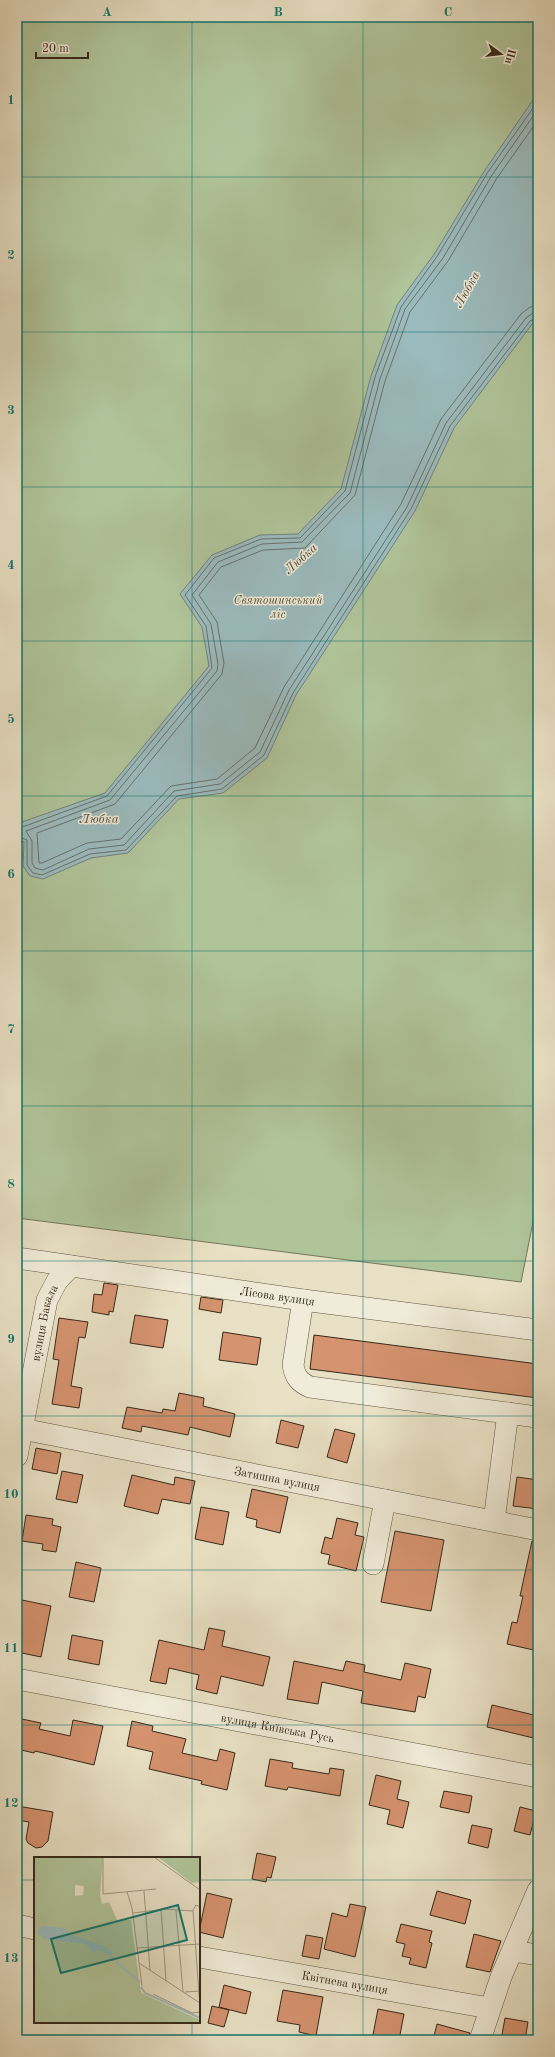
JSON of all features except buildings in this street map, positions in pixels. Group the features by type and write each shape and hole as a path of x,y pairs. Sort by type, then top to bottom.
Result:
{"street":[{"name":"Лісова вулиця","path":"17,1258 304,1300 538,1330"},
{"name":"вулиця Бакала","path":"17,1456 20,1428 47,1300 57,1281 71,1266"},
{"path":"304,1300 294,1365 295,1374 300,1382 310,1387 537,1417"},
{"path":"494,1521 508,1413"},
{"name":"Затишна вулиця","path":"20,1428 538,1530"},
{"path":"373,1564 385,1500"},
{"name":"вулиця Київська Русь","path":"17,1679 538,1777"},
{"path":"480,2040 489,2008 538,1890"},
{"path":"17,1925 34,1929"},
{"path":"513,1951 538,1955"},
{"name":"Квітнева вулиця","path":"200,1957 489,2008"}],"green space":[{"name":"Святошинський ліс","path":"17,17 538,17 538,1197 521,1282 17,1218"}],"water":[{"name":"Любка","path":"538,84 538,320 533,323 454,428 415,511 296,695 267,758 223,793 179,799 128,853 91,858 43,879 30,876 23,866 24,841 17,845 17,826 22,822 105,793 209,666 202,627 180,594 212,555 260,535 298,534 341,489 371,376 397,305 435,253 485,170 535,97"}]}
